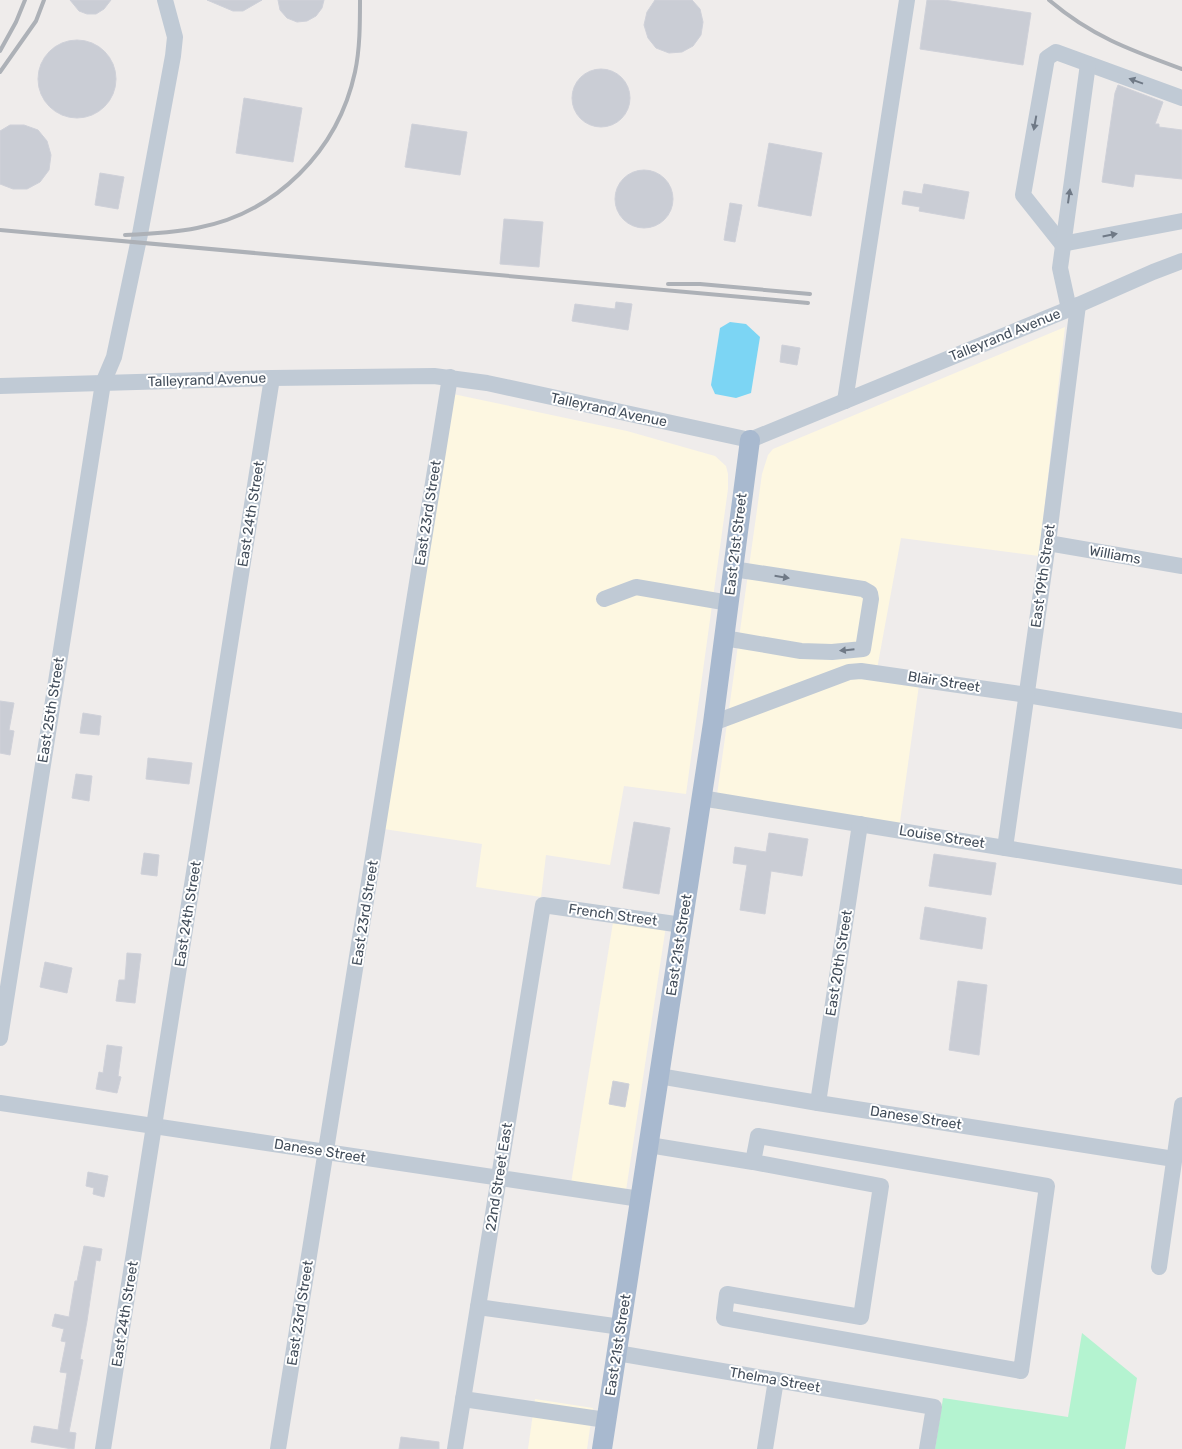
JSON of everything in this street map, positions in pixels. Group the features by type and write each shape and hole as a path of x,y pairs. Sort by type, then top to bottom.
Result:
{"main road":[{"name":"East 21st Street","path":"602,1449 701,798 750,440"}],"street":[{"name":"East 25th Street","path":"0,1038 103,383 114,357 140,234 173,56 175,37 165,0"},
{"path":"845,401 907,0"},
{"path":"1182,98 1056,52 1046,58 1023,195 1062,244 1182,221"},
{"name":"East 19th Street","path":"1005,848 1048,543 1073,307 1060,268 1088,64"},
{"name":"Talleyrand Avenue","path":"0,386 272,378 450,377 487,383 750,440 1182,261"},
{"name":"East 23rd Street","path":"278,1449 450,377"},
{"name":"East 24th Street","path":"104,1449 272,378"},
{"name":"Williams","path":"1048,543 1182,566"},
{"path":"724,638 801,651 832,652 863,649 871,599 870,593 863,589 733,569"},
{"path":"604,599 636,587 729,603"},
{"name":"Blair Street","path":"712,723 850,672 861,670 1027,695 1182,722"},
{"name":"Louise Street","path":"701,798 1182,877"},
{"name":"East 20th Street","path":"818,1103 860,824"},
{"name":"French Street","path":"543,905 682,925"},
{"name":"22nd Street East","path":"455,1449 543,905"},
{"name":"Danese Street","path":"659,1076 1174,1159"},
{"name":"Danese Street","path":"0,1103 640,1200"},
{"path":"1159,1267 1182,1105"},
{"path":"649,1145 881,1186 861,1316 727,1294 724,1318 1021,1371 1047,1186 758,1136 753,1162"},
{"path":"478,1307 621,1327"},
{"name":"Thelma Street","path":"617,1353 934,1406 927,1449"},
{"path":"765,1449 776,1380"},
{"path":"463,1399 606,1420"}],"shaded area":[{"path":"1065,327 1039,556 901,538 875,680 919,685 898,836 865,829 715,809 762,474 768,455 773,449"},
{"path":"453,394 627,431 715,456 726,466 728,474 728,489 686,794 624,786 610,865 546,855 541,897 476,887 482,844 384,829"},
{"path":"615,910 667,919 624,1204 569,1196"},
{"path":"535,1399 593,1408 587,1449 528,1449"}],"green space":[{"path":"1082,1333 1137,1378 1125,1449 935,1449 943,1398 1068,1417"}],"water":[{"path":"730,322 746,324 760,337 751,393 736,398 715,394 711,385 720,328"}],"building":[{"path":"70,0 111,0 104,9 96,14 87,14 79,11"},
{"path":"207,0 262,0 243,11 233,11"},
{"path":"278,0 324,0 322,8 316,16 307,21 297,22 287,18 280,10"},
{"path":"655,0 692,0 700,9 703,22 701,35 693,46 682,52 669,53 656,48 648,38 644,25 647,12"},
{"path":"927,0 944,0 1031,13 1023,65 920,49"},
{"path":"77,40 92,43 109,57 113,64 116,79 113,94 99,111 92,115 77,118 62,115 45,101 41,94 38,79 41,64 55,47 62,43"},
{"path":"601,69 612,71 622,77 628,87 630,98 628,109 622,119 612,125 601,127 590,125 580,119 574,109 572,98 574,87 580,77 590,71"},
{"path":"1118,85 1163,102 1155,124 1159,124 1159,127 1182,130 1182,179 1135,174 1133,187 1102,182 1115,93"},
{"path":"244,98 302,108 293,162 236,153"},
{"path":"412,124 467,132 460,175 405,167"},
{"path":"10,125 24,125 38,130 47,141 51,155 49,170 40,182 27,189 13,189 0,184 0,131"},
{"path":"769,143 822,153 811,216 758,206"},
{"path":"638,170 650,170 665,178 673,193 673,205 665,220 650,228 638,228 623,220 615,205 615,193 623,178"},
{"path":"100,173 124,177 118,209 95,205"},
{"path":"924,184 969,192 964,219 919,211 920,207 902,204 904,191 922,194"},
{"path":"730,203 742,205 735,242 724,240"},
{"path":"504,219 543,222 539,267 500,264"},
{"path":"616,302 632,304 628,330 572,321 575,304 615,309"},
{"path":"782,345 800,348 797,365 780,362"},
{"path":"0,701 14,703 9,730 14,731 10,755 0,753"},
{"path":"83,713 101,716 99,735 80,733"},
{"path":"148,758 192,763 189,784 146,779"},
{"path":"76,774 92,776 89,801 72,798"},
{"path":"634,822 670,828 659,894 623,888"},
{"path":"769,833 808,839 802,876 771,871 765,914 740,910 747,865 733,863 735,847 766,852"},
{"path":"144,853 159,855 157,876 141,874"},
{"path":"934,854 996,863 991,895 929,886"},
{"path":"925,907 986,918 982,949 920,939"},
{"path":"127,953 141,954 135,1003 116,1001 119,980 125,980"},
{"path":"45,962 72,968 67,993 40,987"},
{"path":"958,981 987,985 979,1055 949,1050"},
{"path":"107,1045 122,1047 118,1076 121,1077 117,1093 96,1089 99,1072 103,1073"},
{"path":"613,1081 629,1084 625,1107 609,1104"},
{"path":"88,1172 108,1176 104,1197 93,1194 94,1188 86,1186"},
{"path":"84,1246 102,1249 100,1261 96,1260 80,1359 83,1360 69,1432 76,1433 74,1449 72,1449 31,1442 34,1426 58,1430 67,1373 60,1372 66,1342 61,1341 64,1329 52,1326 55,1314 69,1317 75,1281 77,1281"},
{"path":"401,1437 439,1442 439,1449 399,1449"}],"railway":[{"path":"0,51 16,22 25,0"},
{"path":"0,72 36,21 44,0"},
{"path":"125,235 179,231 226,220 253,208 277,193 299,174 318,152 334,128 347,101 358,54 360,0"},
{"path":"1049,0 1096,33 1182,69"},
{"path":"0,230 808,303"},
{"path":"668,284 700,284 810,294"}]}
